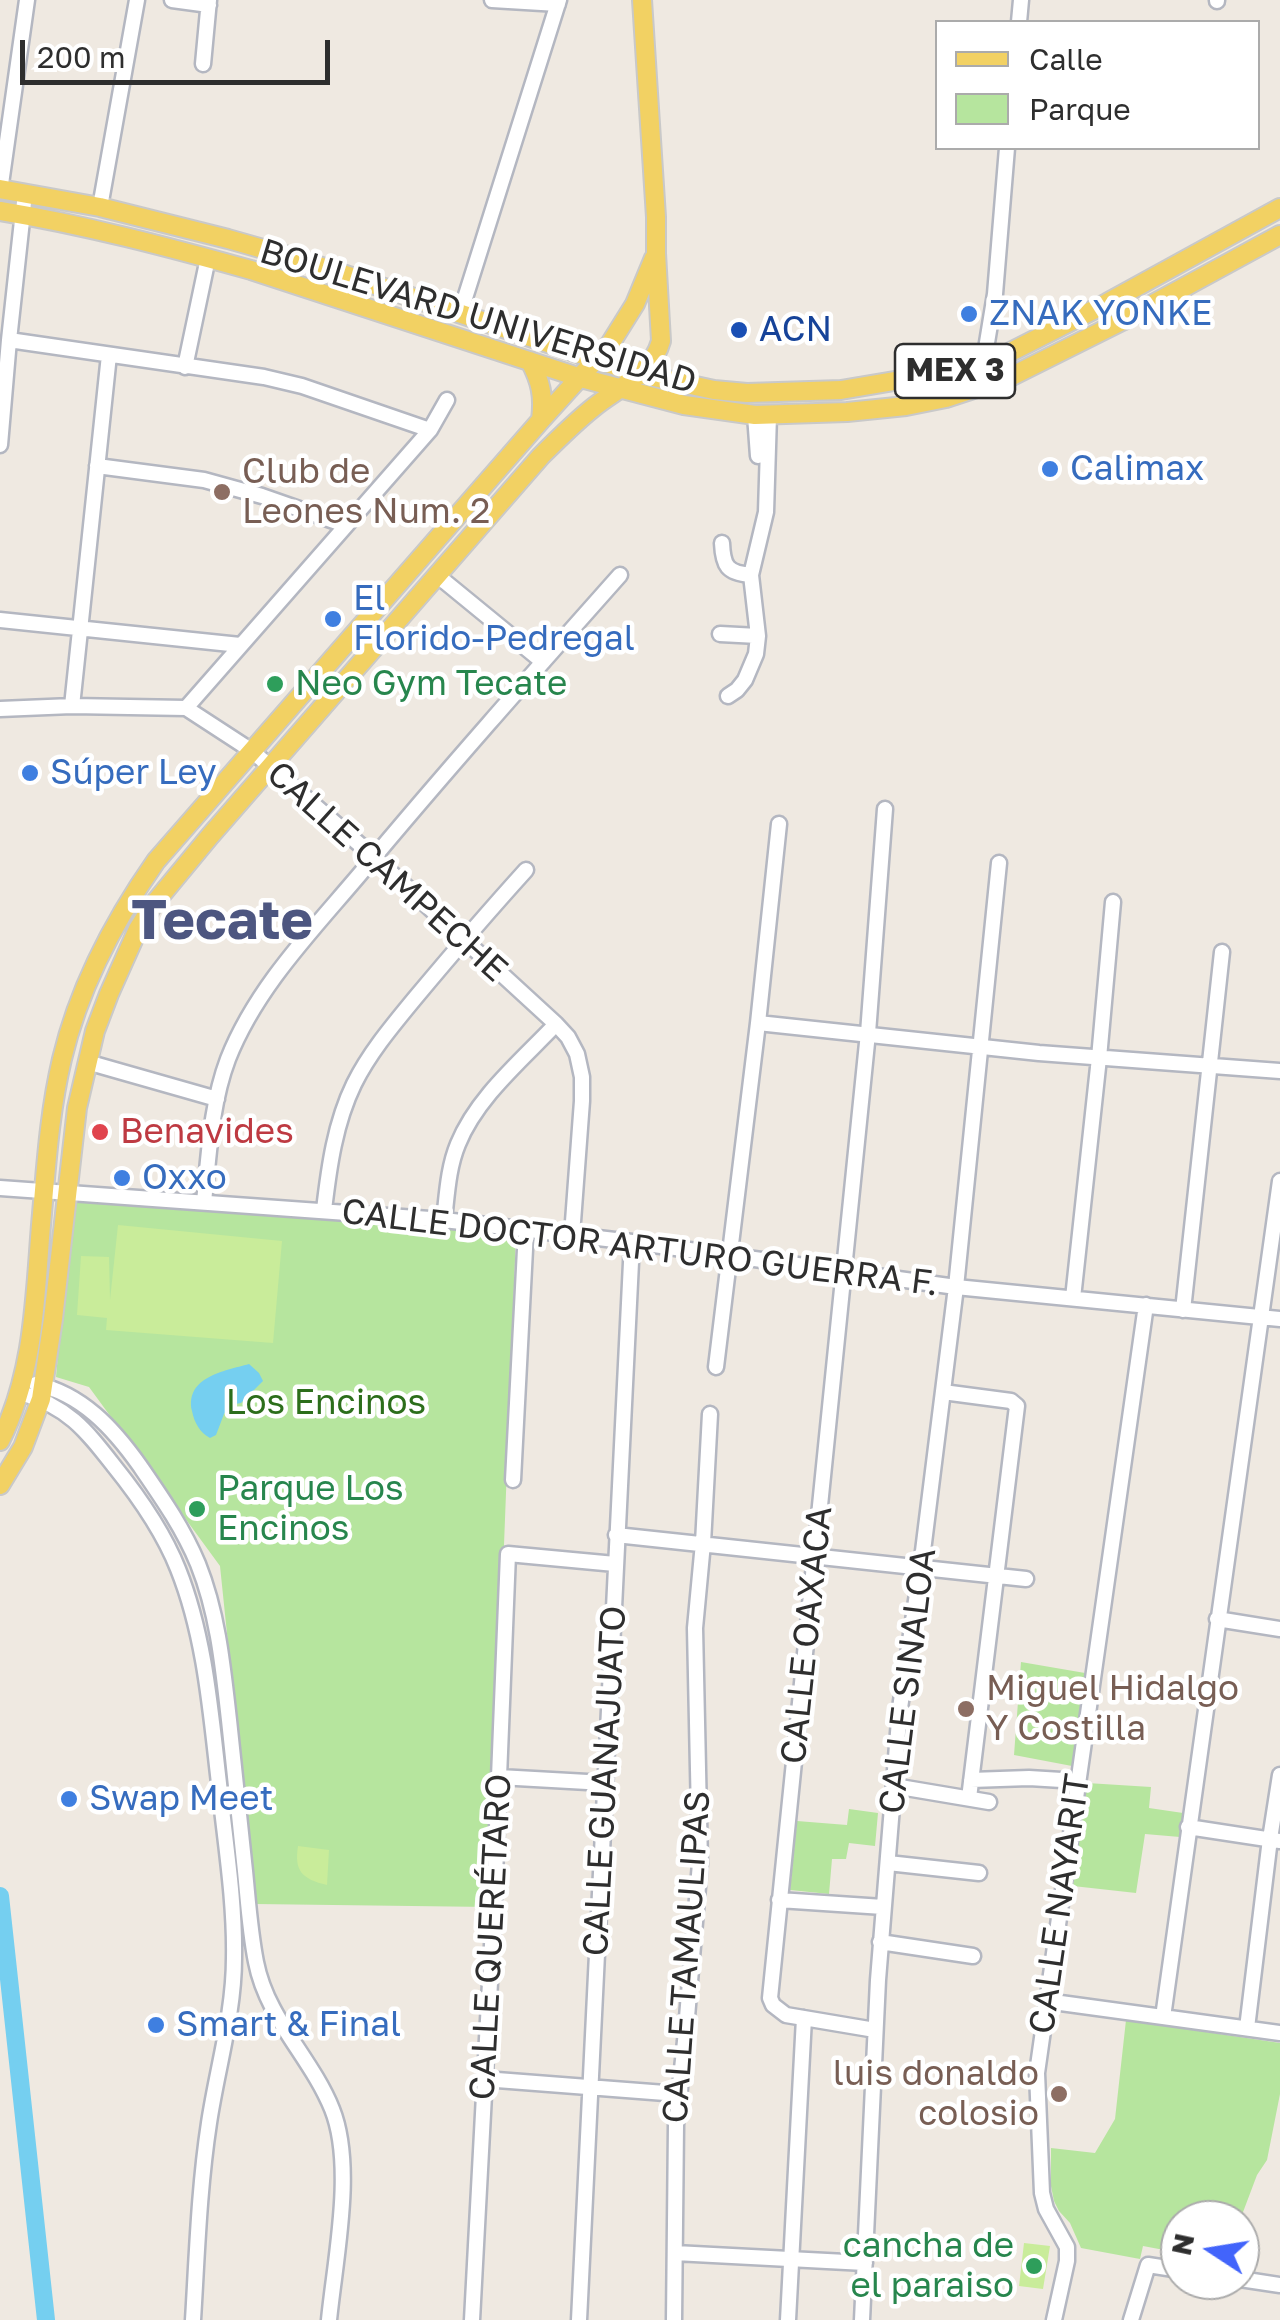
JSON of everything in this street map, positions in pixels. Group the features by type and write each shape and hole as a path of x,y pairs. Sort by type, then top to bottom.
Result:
{"main road":[{"path":"642,0 661,341 681,385"},
{"name":"BOULEVARD UNIVERSIDAD","path":"0,190 100,206 295,258 640,374 681,385 748,393 841,390 983,366 1280,208"},
{"name":"BOULEVARD UNIVERSIDAD","path":"0,211 112,232 252,270 582,378 684,405 762,415 906,406 978,389 1107,329 1280,234"},
{"path":"0,1440 22,1387 33,1320 54,1096 62,1060 79,1001 134,893 156,861 252,750 582,378 624,324 656,252"},
{"path":"252,270 282,272 292,266 295,258"},
{"path":"0,1485 23,1447 42,1392 86,1062 109,994 138,929 153,905 270,766 541,456 572,425 640,374 654,358 661,341"},
{"path":"530,361 542,387 541,420"}],"street":[{"path":"0,190 27,0"},
{"path":"100,206 137,0"},
{"path":"172,0 209,2 203,64"},
{"path":"460,314 558,2 492,0"},
{"path":"978,389 994,294 1007,150"},
{"path":"0,445 26,192"},
{"path":"185,367 208,258"},
{"path":"9,340 264,377 430,430"},
{"path":"72,706 109,355"},
{"path":"0,709 186,708 430,430 447,400"},
{"path":"728,696 738,690 756,654 758,636 751,575 764,526 758,499 762,415"},
{"path":"97,466 204,480 345,525"},
{"path":"722,543 728,568 751,575"},
{"path":"438,576 543,662"},
{"path":"204,1202 216,1100 233,1048 267,987 374,857 620,576"},
{"path":"0,620 240,645"},
{"path":"720,634 758,636"},
{"name":"CALLE CAMPECHE","path":"186,708 252,750 464,938 568,1037 582,1077 572,1235"},
{"name":"CALLE OAXACA","path":"804,2018 779,2012 770,1998 868,1033 885,808"},
{"path":"716,1366 779,824"},
{"name":"CALLE SINALOA","path":"862,2320 880,1942 900,1708 956,1287 999,863"},
{"path":"324,1210 329,1166 354,1084 378,1044 464,938 526,870"},
{"path":"1072,1298 1114,902"},
{"path":"1183,1310 1222,952"},
{"path":"758,1023 1099,1058 1280,1071"},
{"path":"444,1220 449,1176 470,1120 556,1024"},
{"path":"86,1062 216,1100"},
{"path":"1162,2017 1280,1181"},
{"name":"CALLE DOCTOR ARTURO GUERRA F.","path":"0,1188 444,1220 956,1287 1280,1319"},
{"path":"512,1480 526,1230"},
{"name":"CALLE GUANAJUATO","path":"579,2320 632,1242"},
{"name":"CALLE NAYARIT","path":"1054,2320 1067,2247 1046,2209 1042,2193 1037,2072 1146,1304"},
{"path":"22,1387 76,1400 100,1418 130,1452 175,1516 209,1598 226,1693 260,1984 276,2018 331,2106 340,2130 343,2185 329,2320"},
{"path":"42,1392 84,1428 126,1480 166,1543 195,1620 208,1694 227,1856 234,1958 204,2161 193,2320"},
{"path":"943,1392 1012,1401 1017,1406 969,1798"},
{"name":"CALLE TAMAULIPAS","path":"674,2320 674,2159 700,1876 695,1628 710,1414"},
{"path":"616,1535 1026,1580"},
{"name":"CALLE QUERÉTARO","path":"472,2320 508,1554 615,1564"},
{"path":"1217,1619 1280,1629"},
{"path":"208,1694 226,1693"},
{"path":"1247,2028 1275,1840 1280,1775"},
{"path":"498,1777 604,1783"},
{"path":"971,1780 1078,1781"},
{"path":"894,1786 990,1802"},
{"path":"1188,1827 1275,1840"},
{"path":"888,1863 979,1874"},
{"path":"779,1900 883,1907"},
{"path":"880,1942 973,1956"},
{"path":"1046,2001 1280,2033"},
{"path":"788,2320 804,2018 875,2030"},
{"path":"484,2079 678,2094"},
{"path":"674,2253 865,2263"},
{"path":"1132,2320 1148,2265 1160,2267"}],"green space":[{"name":"Los Encinos","path":"72,1196 516,1234 490,1907 255,1904 220,1566 89,1387 56,1377"},
{"path":"118,1225 282,1241 273,1343 106,1330 107,1318 77,1315 81,1256 109,1257 110,1300"},
{"path":"1021,1662 1085,1673 1072,1766 1014,1755"},
{"path":"1087,1783 1151,1787 1149,1808 1183,1813 1180,1837 1145,1834 1136,1893 1073,1886"},
{"path":"849,1809 878,1813 875,1846 849,1843 846,1859 832,1859 829,1894 790,1890 797,1821 847,1825"},
{"path":"298,1846 329,1850 327,1885 302,1873 297,1862"},
{"path":"1126,2020 1280,2043 1280,2094 1267,2160 1248,2200 1160,2200 1160,2249 1143,2246 1140,2259 1081,2248 1054,2201 1051,2186 1051,2148 1095,2153 1115,2119"},
{"name":"cancha de el paraiso","path":"1024,2243 1050,2246 1043,2289 1019,2286"}],"water":[{"path":"249,1364 263,1381 241,1403 230,1405 216,1435 210,1438 194,1419 194,1390 208,1377"}],"waterway":[{"path":"0,1896 46,2320"}],"place":[{"name":"ZNAK YONKE","path":"969,314"},
{"name":"ACN","path":"739,330"},
{"name":"Calimax","path":"1050,469"},
{"name":"Club de Leones Num. 2","path":"222,492"},
{"name":"El Florido-Pedregal","path":"333,619"},
{"name":"Neo Gym Tecate","path":"275,684"},
{"name":"Súper Ley","path":"30,773"},
{"name":"Benavides","path":"100,1132"},
{"name":"Oxxo","path":"122,1178"},
{"name":"Parque Los Encinos","path":"197,1509"},
{"name":"Miguel Hidalgo Y Costilla","path":"966,1709"},
{"name":"Swap Meet","path":"69,1799"},
{"name":"Smart & Final","path":"156,2025"},
{"name":"luis donaldo colosio","path":"1059,2094"},
{"name":"cancha de el paraiso","path":"1034,2266"}],"district":[{"name":"Tecate","path":"222,922"}]}
